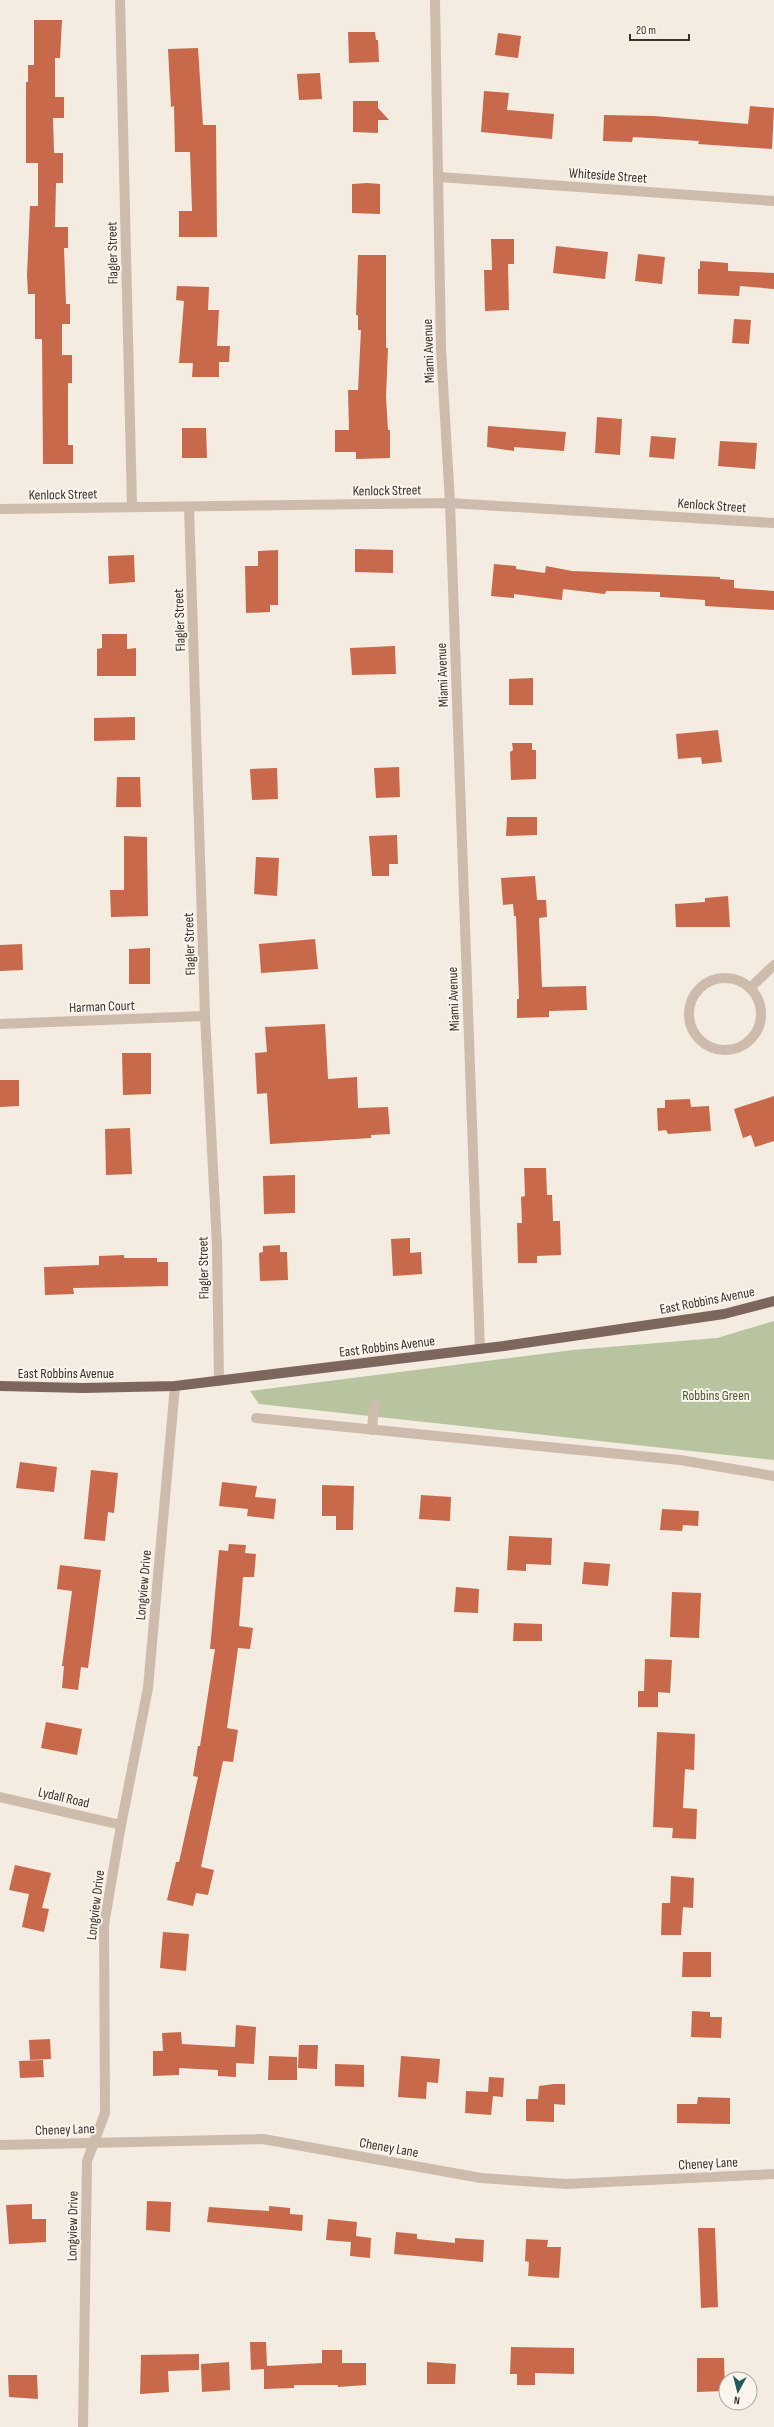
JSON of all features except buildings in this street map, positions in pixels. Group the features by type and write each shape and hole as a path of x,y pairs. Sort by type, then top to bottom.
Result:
{"main road":[{"name":"East Robbins Avenue","path":"0,1386 83,1388 175,1386 480,1349 724,1314 774,1301"}],"street":[{"name":"Flagler Street","path":"120,0 132,506"},
{"name":"Miami Avenue","path":"435,0 442,349 450,503 480,1349"},
{"name":"Whiteside Street","path":"439,177 774,201"},
{"name":"Kenlock Street","path":"0,509 132,506 450,503 774,523"},
{"name":"Flagler Street","path":"189,506 205,1016 217,1245 219,1381"},
{"path":"750,988 774,965"},
{"path":"722,979 732,979 750,988 760,1006 760,1025 755,1035 744,1045 729,1050 719,1050 701,1041 690,1023 691,1003 696,994 712,981 722,979"},
{"name":"Harman Court","path":"0,1024 205,1016"},
{"name":"Longview Drive","path":"83,2427 87,2161 105,2113 104,1925 121,1825 148,1688 175,1386"},
{"path":"372,1430 374,1405"},
{"path":"256,1418 680,1460 774,1476"},
{"name":"Lydall Road","path":"0,1797 121,1825"},
{"name":"Cheney Lane","path":"0,2145 264,2139 481,2178 566,2184 774,2174"}],"green space":[{"name":"Robbins Green","path":"774,1321 774,1460 259,1404 250,1391 573,1350 717,1338"}]}
